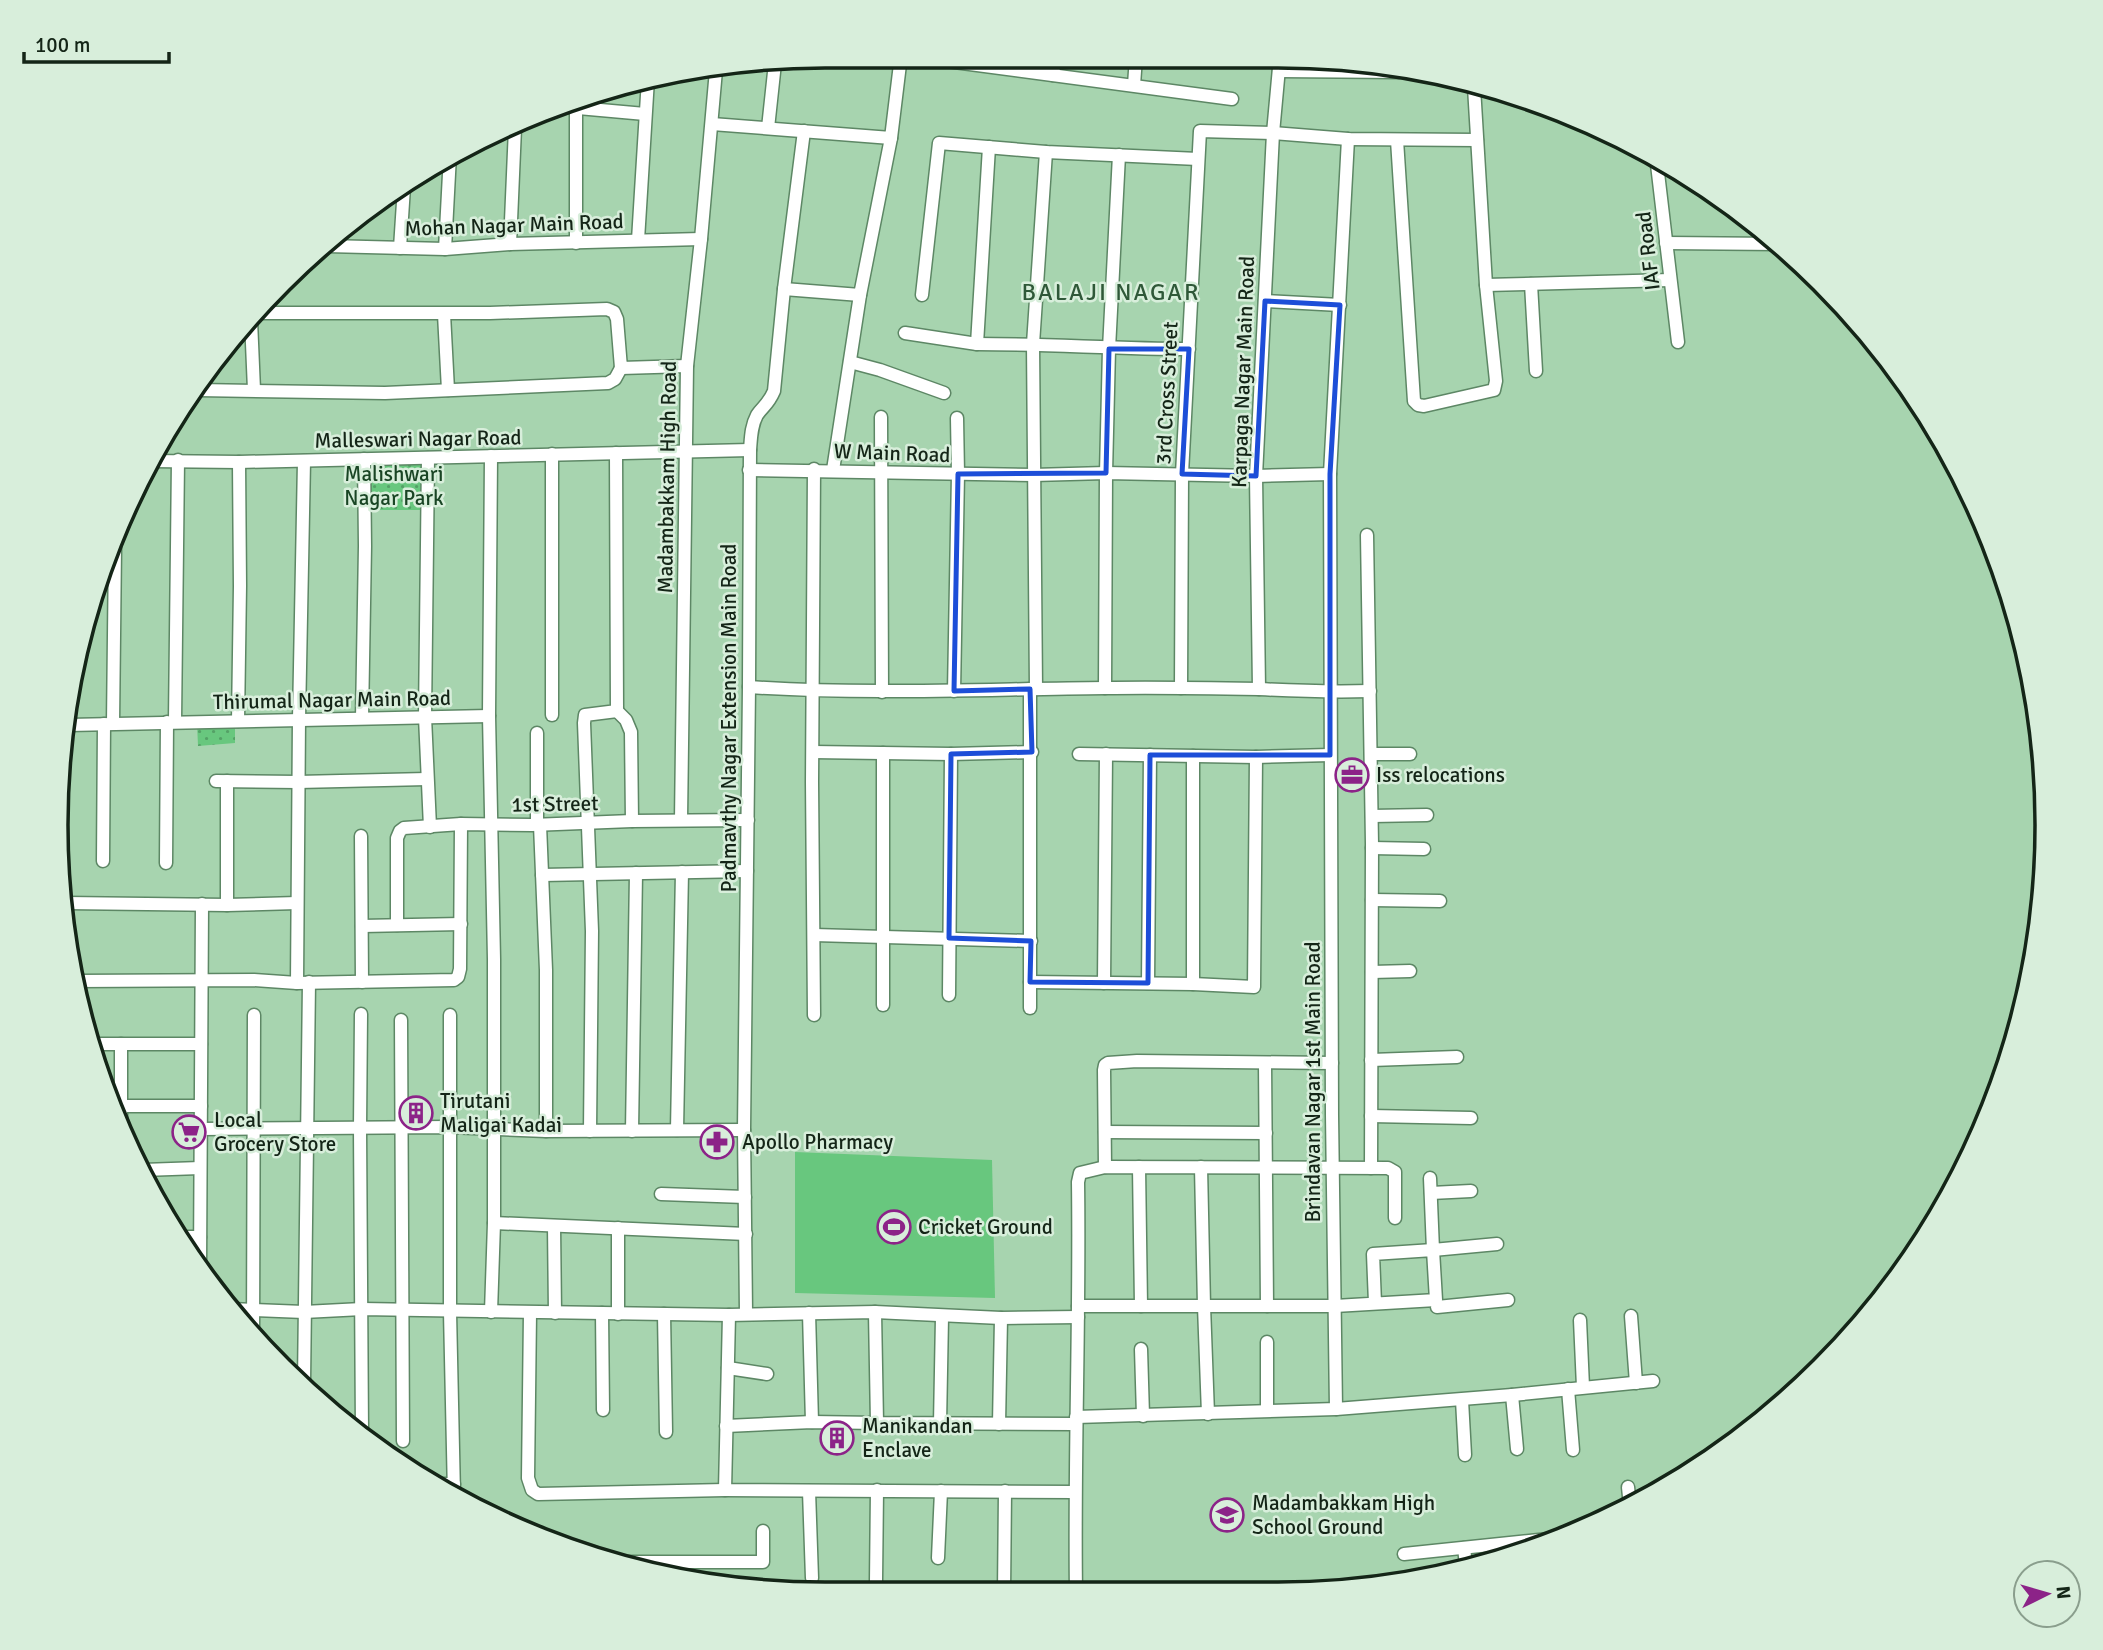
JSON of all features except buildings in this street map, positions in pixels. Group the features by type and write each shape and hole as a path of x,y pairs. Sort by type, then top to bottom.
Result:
{"street":[{"path":"833,470 860,295 891,138 900,68"},
{"path":"1000,68 1233,99"},
{"path":"1053,75 1054,68"},
{"path":"1134,85 1135,68"},
{"path":"768,128 774,70"},
{"path":"1279,71 1342,72"},
{"name":"Karpaga Nagar Main Road","path":"1259,690 1256,476 1273,132 1279,71"},
{"name":"Madambakkam High Road","path":"681,820 687,366 716,77"},
{"path":"638,240 647,90"},
{"path":"1397,140 1412,394 1418,405 1424,406 1493,390 1496,387 1486,285 1474,94"},
{"path":"584,107 645,114"},
{"path":"573,111 576,243"},
{"path":"712,124 891,138"},
{"name":"Padmavthy Nagar Extension Main Road","path":"746,1313 744,1130 750,450 752,429 758,413 768,404 774,391 804,131"},
{"name":"3rd Cross Street","path":"1181,688 1182,474 1200,131 1273,132"},
{"path":"1273,132 1348,139 1477,140"},
{"path":"510,244 515,135"},
{"name":"Brindavan Nagar 1st Main Road","path":"1336,1409 1332,1168 1330,474 1348,139"},
{"path":"922,295 939,143 1046,152 1198,159"},
{"path":"977,344 989,147"},
{"path":"1030,1008 1033,344 1046,152"},
{"path":"1105,688 1109,349 1119,156"},
{"path":"445,248 449,169"},
{"name":"IAF Road","path":"1658,171 1678,342"},
{"path":"400,248 403,197"},
{"name":"Mohan Nagar Main Road","path":"338,246 445,248 701,240"},
{"path":"1666,243 1762,244"},
{"path":"1486,285 1670,280"},
{"path":"1531,284 1535,371"},
{"path":"784,289 860,295"},
{"path":"1265,301 1340,305"},
{"path":"207,390 385,393 608,383 615,379 621,368 617,319 614,312 607,309 444,314 268,313"},
{"path":"444,314 448,390"},
{"path":"251,332 254,390"},
{"path":"905,333 977,344 1189,349"},
{"path":"850,362 944,393"},
{"path":"621,368 687,366"},
{"path":"881,417 882,692"},
{"path":"954,691 957,418"},
{"name":"Malleswari Nagar Road","path":"162,461 304,461 750,450"},
{"path":"616,453 617,711 632,732 632,821"},
{"path":"552,454 552,715"},
{"path":"491,456 489,716 494,1129 491,1312"},
{"path":"428,458 425,717 429,827"},
{"path":"362,718 364,459"},
{"path":"166,863 178,460"},
{"path":"304,461 297,903 303,983 307,1129 304,1373"},
{"path":"238,721 239,462"},
{"name":"W Main Road","path":"750,470 1033,475 1330,474"},
{"path":"814,470 814,1015"},
{"path":"1367,535 1372,816 1371,1168"},
{"path":"103,862 114,565"},
{"path":"749,687 882,692 1105,688 1330,693 1370,691"},
{"path":"590,1131 592,931 585,715 617,711"},
{"name":"Thirumal Nagar Main Road","path":"75,725 489,716"},
{"path":"537,733 546,970 546,1131"},
{"path":"813,752 951,754 1032,751"},
{"path":"883,753 883,1005"},
{"path":"949,995 951,754"},
{"path":"1079,754 1256,757 1330,755"},
{"path":"1104,983 1106,754"},
{"path":"1371,754 1410,754"},
{"path":"1147,983 1150,755"},
{"path":"1193,756 1193,984"},
{"path":"1030,982 1254,987 1256,757"},
{"path":"228,905 222,781 427,779"},
{"path":"1372,816 1427,815"},
{"path":"681,820 748,820"},
{"name":"1st Street","path":"397,925 398,834 404,828 461,824 539,825 681,820"},
{"path":"85,981 254,980 303,983 454,980 460,969 461,824"},
{"path":"361,836 362,982"},
{"path":"1372,848 1424,849"},
{"path":"542,875 747,871"},
{"path":"677,1130 682,872"},
{"path":"632,1131 636,873"},
{"path":"1372,900 1440,901"},
{"path":"73,904 297,903"},
{"path":"200,1251 202,904"},
{"path":"362,926 461,924"},
{"path":"814,935 1031,941"},
{"path":"1371,972 1410,971"},
{"path":"361,1014 362,1423"},
{"path":"253,1320 254,1015"},
{"path":"450,1015 450,1312 454,1484"},
{"path":"401,1020 403,1441"},
{"path":"101,1044 201,1044"},
{"path":"121,1044 121,1102"},
{"path":"1371,1060 1457,1057"},
{"path":"1105,1167 1104,1070 1108,1063 1332,1063"},
{"path":"1265,1063 1267,1306"},
{"path":"125,1112 201,1106"},
{"path":"1371,1116 1471,1118"},
{"path":"201,1129 449,1127 546,1131 744,1130"},
{"path":"1105,1132 1266,1133"},
{"path":"1076,1582 1074,1492 1079,1175 1084,1171 1105,1167 1392,1168 1395,1171 1395,1217"},
{"path":"1139,1167 1141,1306"},
{"path":"1202,1167 1208,1414"},
{"path":"151,1170 200,1168"},
{"path":"1430,1178 1437,1307"},
{"path":"1431,1193 1471,1191"},
{"path":"661,1194 745,1197"},
{"path":"494,1223 746,1234"},
{"path":"554,1226 555,1313"},
{"path":"618,1228 618,1314"},
{"path":"191,1237 200,1237"},
{"path":"1375,1303 1373,1254 1497,1244"},
{"path":"243,1308 304,1311 362,1309 729,1315 875,1312 1000,1318 1141,1306 1335,1306 1375,1303 1437,1307 1508,1300"},
{"path":"875,1312 877,1423"},
{"path":"530,1313 528,1478 532,1490 538,1494 724,1490 1074,1492"},
{"path":"602,1313 603,1410"},
{"path":"809,1313 812,1422"},
{"path":"664,1314 666,1432"},
{"path":"724,1490 729,1315"},
{"path":"1631,1316 1636,1383"},
{"path":"940,1423 942,1317"},
{"path":"999,1424 1000,1318"},
{"path":"1580,1320 1583,1387"},
{"path":"1267,1342 1267,1410"},
{"path":"1141,1349 1143,1416"},
{"path":"727,1368 767,1374"},
{"path":"726,1426 812,1422 999,1424 1336,1409 1462,1400 1653,1381"},
{"path":"1568,1389 1573,1450"},
{"path":"1512,1395 1517,1449"},
{"path":"1462,1400 1465,1455"},
{"path":"1628,1487 1629,1495"},
{"path":"876,1581 877,1490"},
{"path":"809,1491 812,1578"},
{"path":"938,1558 941,1491"},
{"path":"1004,1582 1005,1491"},
{"path":"655,1562 763,1562 763,1531"},
{"path":"1404,1554 1464,1548 1501,1548"},
{"path":"1464,1548 1465,1558"}],"highlighted area":[{"path":"1265,301 1340,305 1330,474 1330,755 1150,755 1148,983 1030,982 1031,941 949,938 951,754 1032,752 1030,689 954,691 958,474 1106,473 1109,349 1189,349 1182,474 1256,476"}],"green space":[{"name":"Malishwari Nagar Park","path":"369,459 421,462 421,510 369,510"},
{"path":"197,723 235,723 235,743 198,746"},
{"name":"Cricket Ground","path":"795,1152 992,1160 995,1298 795,1293"}],"place":[{"name":"Iss relocations","path":"1352,775"},
{"name":"Tirutani Maligai Kadai","path":"416,1113"},
{"name":"Local Grocery Store","path":"189,1132"},
{"name":"Apollo Pharmacy","path":"717,1142"},
{"name":"Cricket Ground","path":"894,1227"},
{"name":"Manikandan Enclave","path":"837,1438"},
{"name":"Madambakkam High School Ground","path":"1227,1515"}],"district":[{"name":"BALAJI NAGAR","path":"1111,292"}]}
